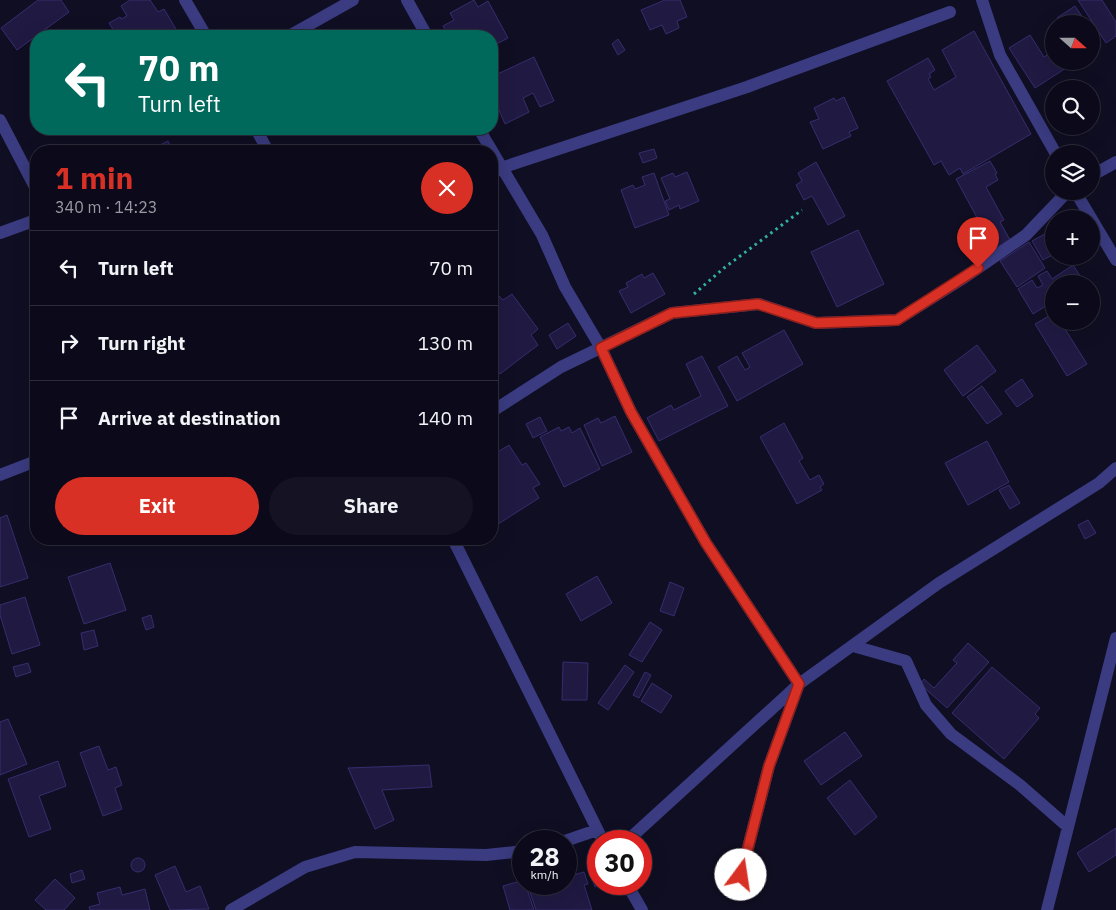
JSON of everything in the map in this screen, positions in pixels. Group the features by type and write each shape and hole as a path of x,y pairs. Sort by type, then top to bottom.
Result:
{"street":[{"path":"185,0 202,30"},
{"path":"300,30 353,0"},
{"path":"407,0 424,30"},
{"path":"982,0 1000,55 1051,145"},
{"path":"498,170 747,86 950,12"},
{"path":"0,120 30,178"},
{"path":"498,158 542,235 565,287 601,348 631,412 706,543 799,684"},
{"path":"1100,171 1116,162"},
{"path":"498,408 561,368 672,313 758,304 816,323 897,320 962,279 1026,235 1059,200"},
{"path":"1080,200 1116,260"},
{"path":"0,233 30,222"},
{"path":"0,475 30,463"},
{"path":"639,830 799,684 939,584 1099,483 1116,468"},
{"path":"456,545 596,830"},
{"path":"1047,910 1116,638"},
{"path":"853,646 906,661 926,705 951,734 1020,785 1068,827"},
{"path":"741,875 769,766 799,684"},
{"path":"230,910 305,867 355,852 486,855 512,852"},
{"path":"633,895 642,910"}],"path":[{"path":"672,313 724,268 802,210"}],"building":[{"path":"38,0 61,0 69,12 44,30 30,30 30,40 17,50 1,28"},
{"path":"130,0 150,0 158,12 164,9 176,30 113,30 109,23 120,17 121,19 127,16 121,6"},
{"path":"474,0 478,7 488,1 508,38 498,43 498,30 445,30 443,26 454,20 450,13"},
{"path":"665,0 680,0 687,17 677,21 679,28 666,34 662,25 650,30 641,10"},
{"path":"1078,0 1102,0 1116,22 1116,36 1106,43 1100,34 1100,15 1088,15"},
{"path":"1075,6 1081,15 1062,15"},
{"path":"974,31 1031,134 963,174 960,168 949,175 941,161 934,165 887,81 928,58 935,70 929,74 931,77 928,79 934,90 956,77 942,50"},
{"path":"1030,35 1045,56 1045,70 1063,70 1035,88 1009,48"},
{"path":"618,39 625,50 618,55 612,44"},
{"path":"534,57 554,101 540,107 533,93 523,98 529,112 505,124 498,108 498,74"},
{"path":"844,97 858,128 849,132 851,136 823,149 810,122 819,119 814,108 834,98 836,101"},
{"path":"168,141 170,145 160,145"},
{"path":"654,149 657,158 643,163 639,153"},
{"path":"990,161 997,173 995,174 998,180 986,187 1004,220 1000,222 1010,240 994,249 956,179"},
{"path":"816,162 845,216 828,225 812,196 804,200 796,185 802,181 798,173"},
{"path":"687,172 699,201 680,209 679,205 669,210 665,201 670,199 661,178 673,173 675,177"},
{"path":"654,173 669,215 635,228 621,190 633,185 635,189 645,185 642,177"},
{"path":"858,230 884,284 837,307 811,252"},
{"path":"1045,234 1045,259 1043,260 1032,241"},
{"path":"1029,242 1045,268 1017,287 1000,261"},
{"path":"1073,265 1079,275 1058,275"},
{"path":"1047,271 1050,275 1045,275 1045,307 1033,314 1018,289 1032,280 1037,288 1043,285 1038,276"},
{"path":"653,273 665,294 631,313 619,291 628,287 626,283 642,274 644,278"},
{"path":"512,294 538,329 531,335 538,345 500,374 498,371 498,295 503,300"},
{"path":"1045,318 1045,330 1066,330 1087,364 1067,376 1035,324"},
{"path":"568,323 576,336 557,349 549,335"},
{"path":"784,330 803,364 737,401 718,367 737,356 745,370 750,367 742,353"},
{"path":"977,345 996,371 963,396 944,370"},
{"path":"702,356 728,406 659,441 647,418 671,405 674,410 701,396 686,364"},
{"path":"1022,379 1033,396 1017,407 1005,391"},
{"path":"982,386 1002,414 987,424 967,397"},
{"path":"615,416 632,452 602,466 584,425 598,418 601,423"},
{"path":"540,417 547,431 533,438 526,424"},
{"path":"784,423 803,458 799,461 810,480 819,475 824,484 820,487 822,490 797,504 760,437"},
{"path":"559,427 561,431 569,427 572,433 580,428 600,469 564,487 540,437"},
{"path":"987,441 1009,482 968,505 945,463"},
{"path":"509,445 522,465 526,463 540,484 533,488 539,498 498,524 498,452"},
{"path":"1009,485 1020,503 1010,509 999,490"},
{"path":"7,515 28,578 0,587 0,518"},
{"path":"1088,520 1096,533 1085,539 1078,525"},
{"path":"110,563 126,610 84,624 68,577"},
{"path":"597,576 612,603 581,621 566,594"},
{"path":"670,582 684,588 674,616 660,611"},
{"path":"25,597 40,645 12,654 0,615 0,605"},
{"path":"151,615 154,627 146,630 142,618"},
{"path":"650,622 662,630 642,662 629,655"},
{"path":"94,630 98,646 84,650 81,633"},
{"path":"968,643 989,662 947,708 920,684 924,679 934,688 957,663 953,660"},
{"path":"563,662 588,663 587,700 562,700"},
{"path":"28,663 31,672 16,677 13,667"},
{"path":"625,665 634,672 608,710 598,703"},
{"path":"992,667 1040,708 1035,714 1039,718 1004,759 952,713"},
{"path":"645,672 651,675 639,698 633,695"},
{"path":"652,683 672,696 661,713 641,701"},
{"path":"8,719 27,764 0,775 0,722"},
{"path":"845,732 862,756 821,785 804,761"},
{"path":"99,746 108,770 116,767 122,785 115,788 122,809 103,816 80,753"},
{"path":"58,761 66,786 39,796 51,829 29,837 8,779"},
{"path":"429,765 432,787 382,790 394,820 375,829 348,768"},
{"path":"850,780 877,817 855,835 827,798"},
{"path":"1116,828 1116,855 1089,872 1077,853"},
{"path":"135,858 141,858 145,865 141,872 135,872 131,868 131,862"},
{"path":"175,866 186,892 200,886 209,909 170,910 155,875"},
{"path":"82,870 85,879 72,883 70,874"},
{"path":"584,872 587,884 584,885 592,910 536,910 531,895 577,895 577,874"},
{"path":"55,879 75,898 64,910 46,910 35,900"},
{"path":"512,883 512,895 529,895 534,910 510,910 503,886"},
{"path":"120,887 122,895 145,889 150,910 90,910 89,907 100,904 97,893"}],"route":[{"path":"741,875 769,766 799,684 706,543 631,412 601,348 672,313 758,304 816,323 897,320 978,268"}]}
